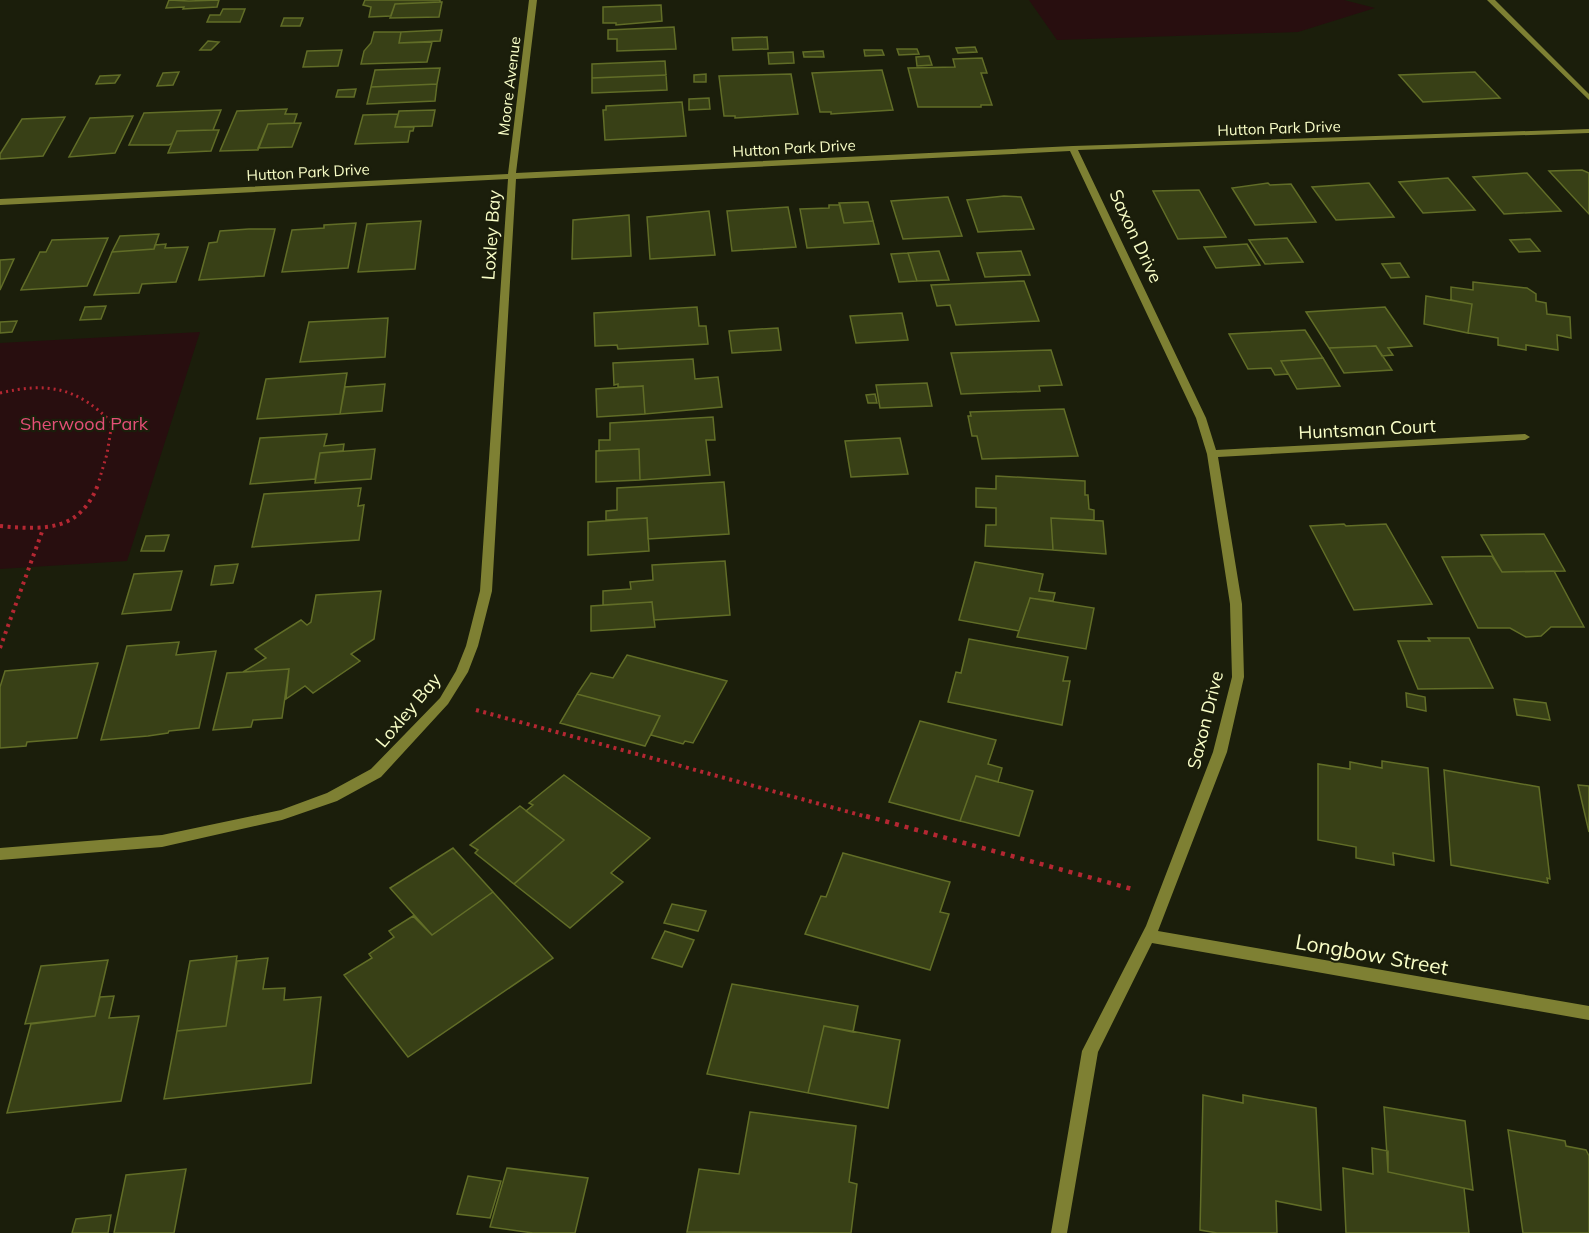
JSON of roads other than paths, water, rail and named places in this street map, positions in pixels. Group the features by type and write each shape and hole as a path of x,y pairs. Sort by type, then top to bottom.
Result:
{"street":[{"name":"Moore Avenue","path":"512,175 533,0"},
{"path":"1491,0 1589,98"},
{"name":"Hutton Park Drive","path":"0,202 1073,148 1589,131"},
{"name":"Saxon Drive","path":"1059,1233 1090,1052 1149,936 1221,752 1238,677 1236,604 1212,454 1201,418 1073,148"},
{"name":"Loxley Bay","path":"0,854 162,841 282,815 332,797 376,773 444,701 462,672 472,646 486,591 512,175"},
{"name":"Huntsman Court","path":"1212,454 1525,437"},
{"name":"Longbow Street","path":"1149,936 1589,1013"}],"park label":[{"name":"Sherwood Park","path":"84,423"}]}
